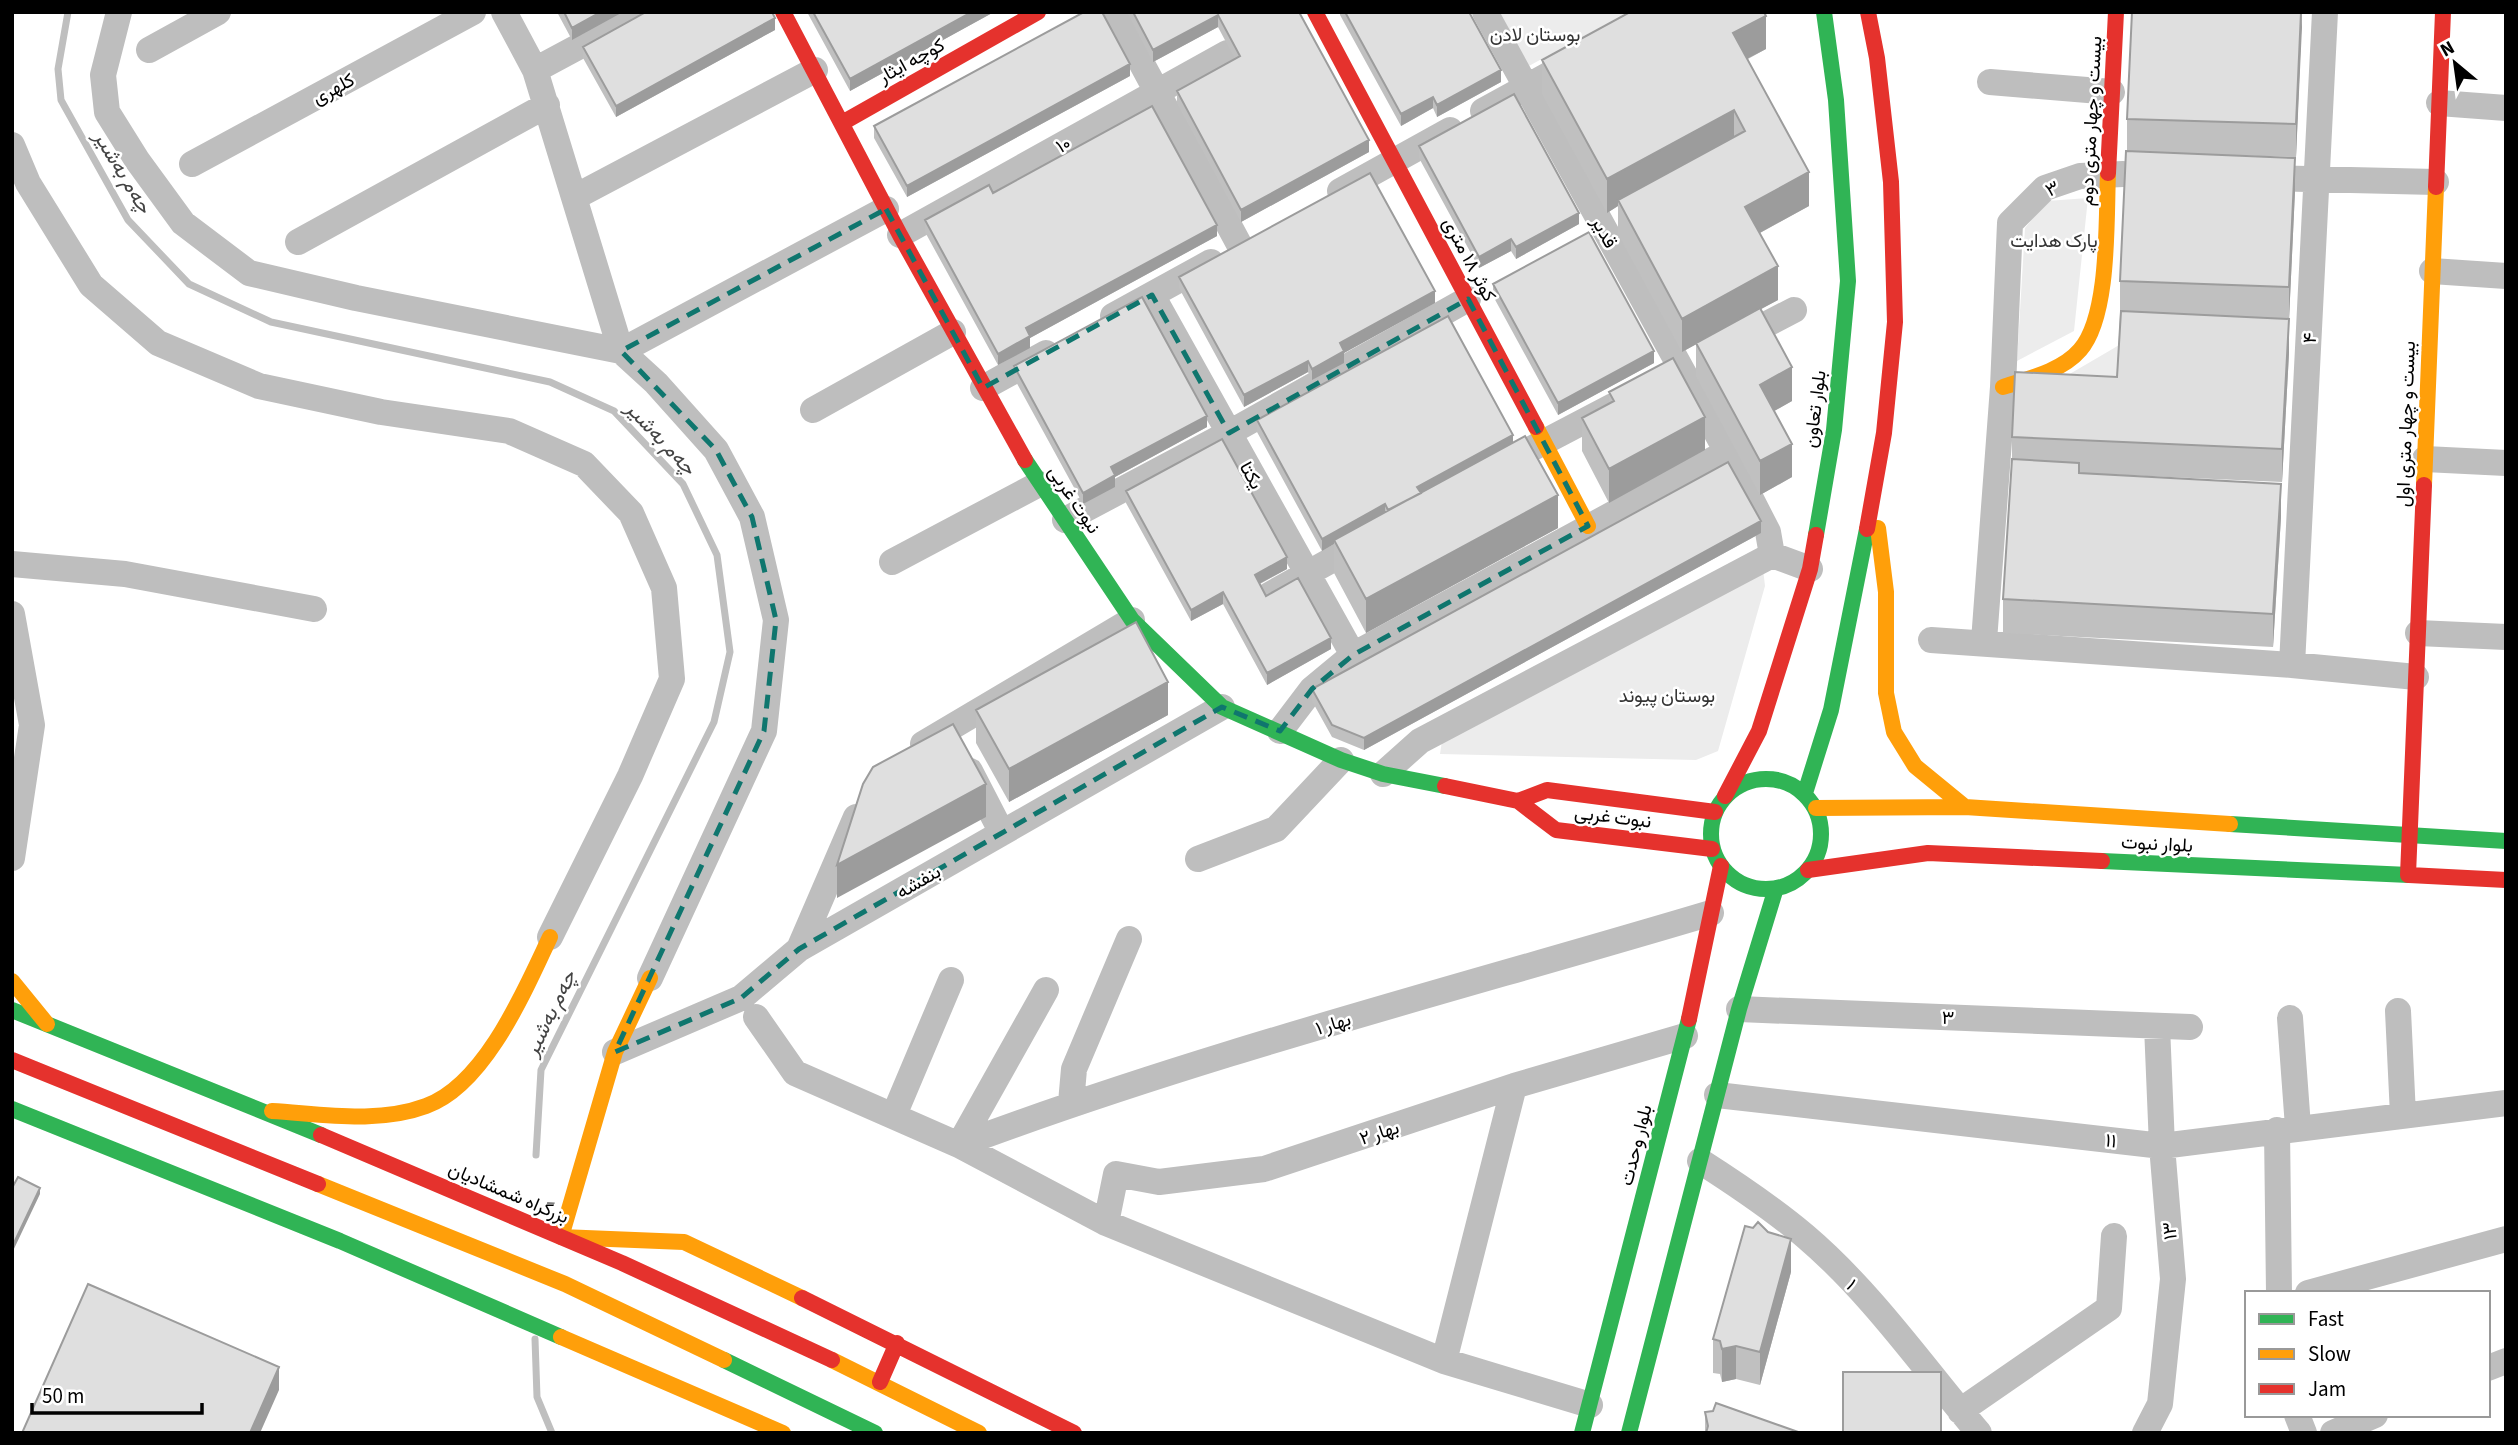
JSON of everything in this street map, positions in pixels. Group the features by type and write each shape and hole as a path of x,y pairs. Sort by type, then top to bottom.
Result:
{"main road":[{"name":"نبوت غربی","path":"783,12 900,235 983,388 1039,484 1132,620 1222,707 1280,731 1341,761 1383,774 1518,801 1556,830 1712,849"},
{"name":"کوچه ایثار","path":"842,123 1038,12"},
{"name":"کوثر ۱۸ متری","path":"1315,12 1588,526"},
{"name":"بلوار تعاون","path":"1725,796 1759,731 1810,569 1834,430 1848,281 1836,100 1824,12"},
{"path":"1805,793 1831,710 1874,494 1884,433 1895,322 1891,182 1877,58 1868,12"},
{"name":"بیست و چهار متری دوم","path":"2003,387 2047,372 2080,350 2102,302 2116,12"},
{"name":"بیست و چهار متری اول","path":"2408,875 2443,12"},
{"path":"1874,494 1885,589 1886,681 1892,723 1902,751 1939,788 1965,807"},
{"path":"1765,779 1790,783 1805,793 1821,820 1820,847 1808,870 1793,882 1776,888 1745,885 1731,878 1712,849 1710,830 1715,811 1725,796 1739,785 1765,779"},
{"name":"نبوت غربی","path":"1518,801 1547,790 1715,811"},
{"name":"بلوار نبوت","path":"1816,808 1965,807 2506,841"},
{"name":"بلوار نبوت","path":"1808,870 1928,853 2506,880"},
{"name":"بلوار وحدت","path":"1582,1433 1685,1036 1721,866"},
{"path":"1629,1433 1739,1009 1776,888"},
{"path":"266,1110 391,1115 443,1099 457,1090 498,1034 550,937"},
{"path":"650,978 615,1052 561,1237 684,1242 897,1343 1074,1433"},
{"path":"12,981 47,1024"},
{"name":"بزرگراه شمشادیان","path":"12,1010 266,1110 561,1237 880,1382 979,1433"},
{"path":"12,1060 565,1284 875,1433"},
{"path":"12,1109 340,1241 783,1433"},
{"path":"880,1382 897,1343"}],"street":[{"path":"119,12 103,75 107,112 137,160 183,223 249,273 356,298 621,351 886,209"},
{"path":"149,50 218,12"},
{"name":"کلهری","path":"192,164 473,12"},
{"path":"504,12 535,70 621,351 656,383 716,450 752,517 776,620 764,731 650,978"},
{"path":"535,70 643,12"},
{"path":"1114,12 1155,93 1240,246"},
{"name":"قدیر","path":"1485,12 1528,87 1679,371 1727,452 1769,532 1772,555"},
{"name":"۴","path":"2292,664 2325,12"},
{"path":"1323,200 1595,50"},
{"name":"۱۰","path":"900,235 1227,53"},
{"path":"575,197 815,71"},
{"path":"1990,82 2112,92"},
{"path":"2439,103 2506,108"},
{"path":"298,242 547,105"},
{"path":"12,145 28,183 91,285 158,343 259,386 381,412 509,431 584,464 631,513 664,588 672,679 630,776 550,937"},
{"name":"۳","path":"1984,641 2003,387 2010,223 2045,188 2080,176 2150,175"},
{"path":"2233,177 2436,182"},
{"path":"1603,228 1627,215"},
{"path":"1091,328 1264,233"},
{"path":"2432,271 2506,276"},
{"name":"یکتا","path":"1152,295 1353,655"},
{"path":"1065,520 1229,433 1468,299"},
{"path":"1508,462 1794,310"},
{"path":"2092,324 2119,326"},
{"path":"813,410 953,332"},
{"path":"2282,336 2309,337"},
{"path":"983,388 1067,342"},
{"path":"1280,731 1312,689 1353,655 1727,452"},
{"path":"2425,459 2506,463"},
{"path":"1997,481 2024,483"},
{"path":"892,562 1039,484"},
{"path":"2273,497 2300,498"},
{"path":"1268,596 1390,528"},
{"path":"1383,774 1420,741 1772,555 1810,569"},
{"path":"12,564 125,574 314,609"},
{"path":"12,614 32,725 12,858"},
{"path":"906,754 1132,620"},
{"path":"2418,633 2506,637"},
{"path":"1931,640 1984,641 2292,664 2416,677"},
{"name":"بنفشه","path":"615,1052 741,998 799,949 1222,707"},
{"path":"948,730 1002,833"},
{"path":"1198,859 1276,829 1341,761"},
{"path":"799,949 864,797"},
{"name":"بهار ۱","path":"959,1145 1071,1103 1406,1000 1711,914"},
{"path":"1071,1103 1074,1069 1129,939"},
{"path":"894,1115 951,980"},
{"path":"959,1145 1046,990"},
{"name":"۳","path":"1739,1009 2190,1027"},
{"path":"2398,1011 2403,1115"},
{"path":"756,1017 795,1073 959,1145 1106,1223 1444,1361 1590,1405"},
{"path":"2279,1291 2288,1128 2290,1018"},
{"name":"۱۳","path":"2145,1433 2160,1404 2174,1279 2162,1146 2157,1026"},
{"name":"بهار ۲","path":"1106,1223 1116,1174 1159,1182 1264,1169 1514,1086 1685,1036"},
{"path":"1444,1361 1514,1086"},
{"name":"۱۱","path":"1717,1095 2162,1146 2506,1102"},
{"name":"۱","path":"1700,1161 1732,1181 1806,1237 1869,1300 1979,1433"},
{"path":"1960,1411 2109,1308 2114,1236"},
{"path":"2315,1291 2506,1239"},
{"path":"2333,1433 2370,1417"}],"highlighted area":[{"path":"886,209 983,388 1152,295 1229,433 1468,299 1588,526 1353,655 1312,689 1280,731 1222,707 799,949 741,998 615,1052 764,731 776,620 752,517 716,450 621,351"}],"green space":[{"name":"بوستان لادن","path":"1498,12 1628,12 1527,67"},
{"name":"پارک‌ هدایت","path":"2088,198 2074,331 2017,361 2025,228 2047,201"},
{"path":"2121,344 2117,410 2015,406"},
{"name":"بوستان پیوند","path":"1763,569 1765,586 1718,751 1696,760 1440,754 1442,741"}],"building":[{"path":"564,12 601,12 572,28"},
{"path":"646,12 772,12 775,18 616,106 583,47"},
{"path":"813,12 972,12 850,79"},
{"path":"1084,12 1102,12 1130,64 907,186 874,126"},
{"path":"1133,12 1299,12 1369,140 1241,210 1177,91 1240,56 1218,15 1153,50"},
{"path":"1345,12 1469,12 1501,70 1437,105 1433,97 1401,114"},
{"path":"1630,12 1764,12 1766,16 1733,33 1809,172 1745,207 1778,266 1682,319 1618,200 1745,131 1734,110 1607,179 1542,60"},
{"path":"2132,12 2301,12 2296,124 2127,119"},
{"path":"1514,94 1579,213 1516,247 1511,239 1479,257 1419,146"},
{"path":"1152,106 1217,225 1026,328 1030,336 998,354 925,220 989,185 993,193"},
{"path":"2126,151 2295,158 2289,287 2120,281"},
{"path":"1370,173 1435,291 1340,343 1344,351 1312,369 1308,361 1244,395 1179,277"},
{"path":"1589,232 1654,351 1558,403 1493,284"},
{"path":"1142,297 1207,416 1111,467 1115,475 1083,493 1014,366"},
{"path":"1760,308 1792,367 1760,385 1792,444 1760,461 1696,343"},
{"path":"2121,311 2289,319 2282,449 2012,437 2015,372 2117,377"},
{"path":"1448,316 1513,435 1417,487 1421,493 1388,510 1385,504 1322,539 1257,420"},
{"path":"1673,358 1705,417 1609,469 1582,418 1614,401 1609,392"},
{"path":"1525,436 1558,495 1366,599 1334,540"},
{"path":"1222,439 1287,557 1255,575 1266,596 1298,578 1331,638 1267,673 1223,592 1191,610 1126,491"},
{"path":"2012,459 2079,463 2079,473 2281,484 2273,614 2003,599"},
{"path":"1728,462 1761,521 1364,738 1332,725 1312,689"},
{"path":"1136,622 1168,682 1009,769 976,710"},
{"path":"953,724 986,784 837,865 863,784 873,767"},
{"path":"18,1177 40,1188 12,1247 12,1188"},
{"path":"1758,1222 1768,1232 1791,1239 1760,1352 1736,1346 1722,1349 1720,1341 1713,1339 1745,1226 1753,1228"},
{"path":"88,1284 279,1367 250,1433 22,1433"},
{"path":"1843,1372 1941,1372 1941,1433 1843,1433"},
{"path":"1716,1403 1801,1433 1706,1433 1708,1426 1705,1412 1713,1411"}],"waterway":[{"name":"چەم بەشیر","path":"68,12 58,69 61,100 128,220 189,284 271,322 550,382 614,411 683,484 717,555 730,652 714,722 541,1070 536,1155"},
{"name":"چەم بەشیر","path":"535,1339 537,1397 552,1433"}],"traffic: fast":[{"path":"1816,535 1834,430 1848,281 1836,100 1824,12"},
{"path":"1025,460 1132,620 1222,707 1341,760 1383,774 1445,786"},
{"path":"1805,793 1831,710 1867,529"},
{"path":"1766,779 1787,783 1805,795 1817,813 1821,834 1817,855 1805,873 1787,885 1766,889 1745,885 1727,873 1715,855 1711,834 1715,813 1727,795 1745,783 1766,779"},
{"path":"2230,824 2506,841"},
{"path":"2102,861 2409,875"},
{"path":"1629,1433 1739,1009 1776,888"},
{"path":"12,1010 321,1135"},
{"path":"1582,1433 1689,1019"},
{"path":"12,1109 340,1241 561,1337"},
{"path":"724,1360 875,1433"}],"traffic: slow":[{"path":"2003,387 2064,364 2080,350 2090,335 2102,291 2108,173"},
{"path":"2424,485 2436,187"},
{"path":"1536,427 1588,526"},
{"path":"1878,528 1886,592 1886,693 1894,732 1915,766 1965,807"},
{"path":"1816,808 1965,807 2230,824"},
{"path":"272,1111 350,1116 389,1115 426,1106 447,1095 467,1078 501,1034 550,937"},
{"path":"650,978 615,1052 561,1237 684,1242 802,1298"},
{"path":"12,981 47,1024"},
{"path":"318,1184 565,1284 724,1360"},
{"path":"561,1337 783,1433"},
{"path":"832,1360 979,1433"}],"traffic: jam":[{"path":"783,12 900,235 1025,460"},
{"path":"842,123 1038,12"},
{"path":"1315,12 1536,427"},
{"path":"1867,529 1884,433 1895,322 1891,182 1877,58 1868,12"},
{"path":"2108,173 2116,12"},
{"path":"2436,187 2443,12"},
{"path":"2408,875 2424,485"},
{"path":"1725,796 1759,731 1810,569 1816,535"},
{"path":"1445,786 1518,801 1556,830 1712,849"},
{"path":"1518,801 1547,790 1715,812"},
{"path":"1808,870 1928,853 2102,861"},
{"path":"1689,1019 1721,866"},
{"path":"2409,875 2506,880"},
{"path":"12,1060 318,1184"},
{"path":"321,1135 622,1263 832,1360"},
{"path":"802,1298 1074,1433"},
{"path":"880,1382 897,1343"}]}
